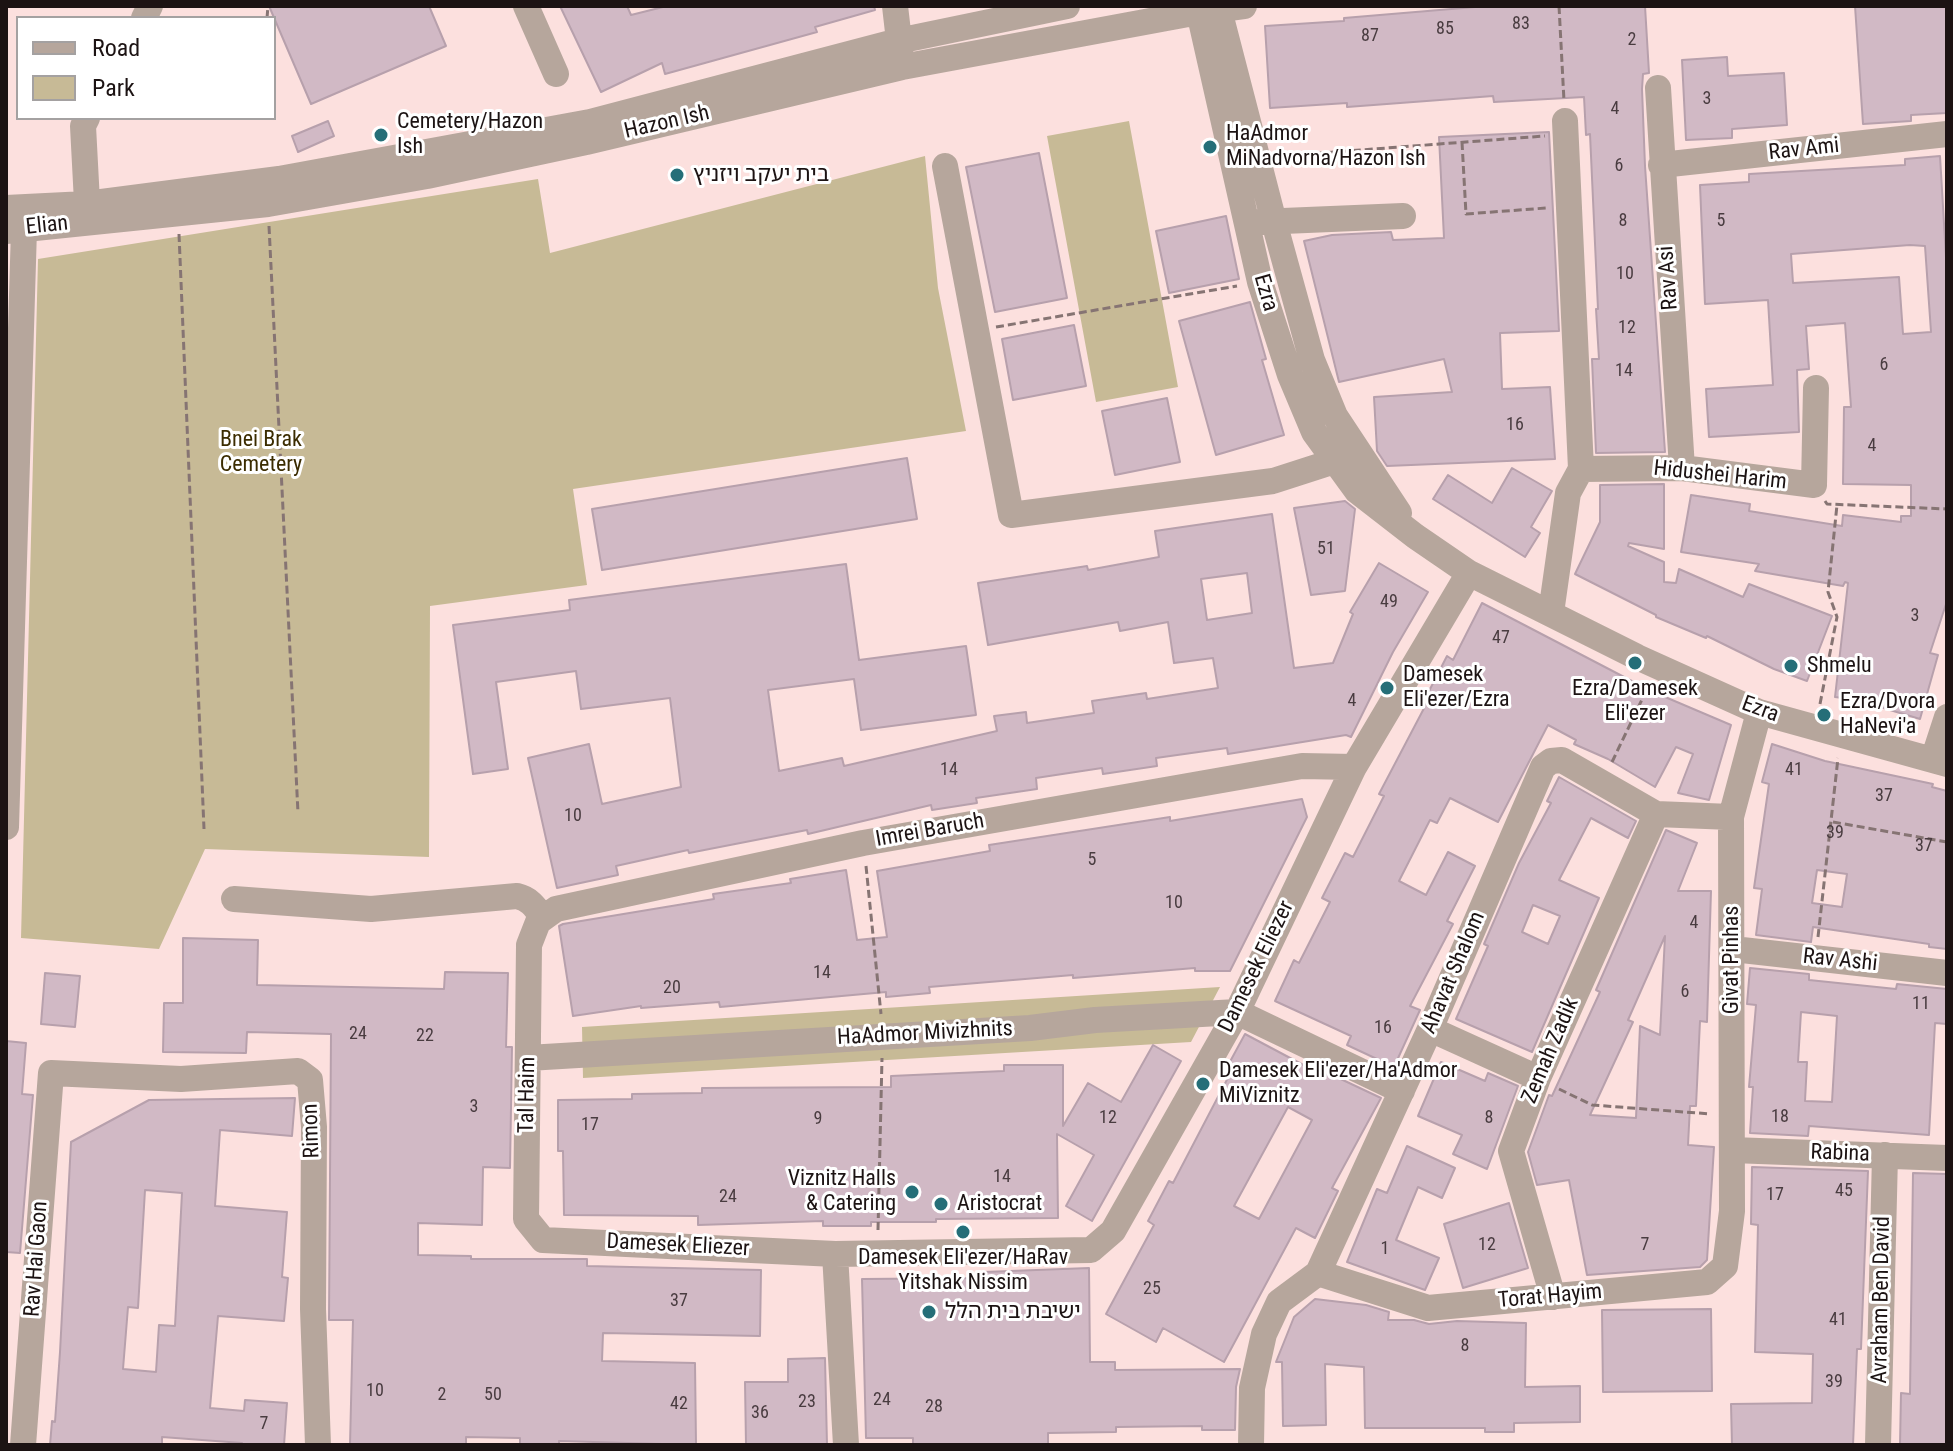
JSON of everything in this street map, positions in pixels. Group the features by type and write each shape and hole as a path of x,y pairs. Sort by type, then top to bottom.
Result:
{"street":[{"path":"526,6 556,74"},
{"path":"895,6 900,54"},
{"name":"Hazon Ish","path":"87,213 178,213 268,204 427,176 586,142 1067,6"},
{"name":"Hazon Ish","path":"87,213 590,122 900,54 1216,8"},
{"name":"Ezra","path":"1216,8 1257,158 1260,282 1290,375 1314,432 1357,491 1469,573 1658,666 1759,712 1940,762"},
{"name":"Ezra","path":"1216,8 1260,222 1312,360 1335,416 1415,536"},
{"name":"Rav Asi","path":"1658,88 1682,468"},
{"path":"86,120 83,126 87,213"},
{"path":"1551,613 1568,493 1581,469 1569,207 1560,128"},
{"name":"Rav Ami","path":"1661,165 1947,134"},
{"path":"945,166 1011,515 1273,481 1335,461"},
{"name":"Elian","path":"6,208 87,213"},
{"name":"Elian","path":"15,230 87,213"},
{"path":"1260,222 1403,216"},
{"path":"6,827 15,230"},
{"name":"Hidushei Harim","path":"1581,469 1682,468 1814,485 1816,388"},
{"name":"Damesek Eliezer","path":"543,1240 835,1254 1091,1250 1113,1231 1237,1012 1354,767 1469,573"},
{"name":"Givat Pinhas","path":"1732,1211 1731,817 1759,712"},
{"path":"1940,762 1947,717"},
{"name":"Ahavat Shalom","path":"1251,1445 1252,1388 1264,1334 1279,1302 1318,1273 1430,1029 1543,767 1551,761 1562,760 1656,814 1731,817"},
{"name":"Imrei Baruch","path":"543,918 556,909 863,843 1302,766 1354,767"},
{"name":"Zemah Zadik","path":"1553,1297 1511,1151 1538,1078 1656,814"},
{"path":"234,899 371,909 517,896 526,898 543,918"},
{"name":"Tal Haim","path":"543,918 538,922 529,945 526,1219 543,1240"},
{"name":"Rav Ashi","path":"1733,949 1947,973"},
{"path":"1237,1012 1402,1091"},
{"name":"HaAdmor Mivizhnits","path":"528,1058 1030,1028 1095,1020 1237,1012"},
{"path":"1430,1029 1538,1078"},
{"name":"Rimon","path":"51,1073 181,1079 298,1071 310,1080 314,1127 313,1309 318,1445"},
{"name":"Rav Hai Gaon","path":"23,1445 51,1073"},
{"name":"Rabina","path":"1732,1150 1947,1158"},
{"name":"Avraham Ben David","path":"1878,1445 1885,1155"},
{"name":"Torat Hayim","path":"1318,1273 1428,1308 1707,1282 1725,1266 1732,1211"},
{"path":"835,1254 846,1445"}],"path":[{"path":"1257,158 1462,142 1560,128 1559,6"},
{"path":"1462,142 1466,214 1569,207"},
{"path":"268,204 298,813"},
{"path":"178,213 204,829"},
{"path":"977,330 1260,282"},
{"path":"1814,485 1827,504 1947,509"},
{"path":"1816,959 1831,822 1828,731 1837,617 1828,592 1837,505"},
{"path":"1602,783 1658,666"},
{"path":"1831,822 1947,842"},
{"path":"1538,1078 1592,1105 1732,1115"}],"green space":[{"path":"1129,121 1178,387 1096,402 1047,136"},
{"name":"Bnei Brak Cemetery","path":"925,156 938,288 966,431 573,489 587,585 430,606 429,857 205,849 159,949 21,938 38,259 538,179 550,253"},
{"path":"1220,987 1191,1042 583,1078 582,1027"}],"building":[{"path":"269,6 429,6 446,46 311,104 276,16"},
{"path":"560,6 627,6 631,15 667,6 874,6 875,10 815,27 817,32 665,74 662,63 601,92"},
{"path":"1487,6 1645,6 1649,73 1643,74 1642,89 1645,166 1665,452 1596,453 1592,359 1599,359 1598,309 1590,134 1586,135 1584,97 1494,102 1493,96 1347,107 1347,103 1270,108 1265,26"},
{"path":"1855,6 1947,6 1947,113 1911,115 1911,121 1863,124"},
{"path":"1727,57 1728,76 1784,73 1787,125 1732,129 1732,138 1686,140 1682,60"},
{"path":"328,121 334,136 298,152 292,136"},
{"path":"1549,132 1559,331 1500,333 1502,389 1550,387 1555,459 1387,466 1377,451 1374,397 1452,392 1444,359 1339,382 1304,241 1332,235 1391,232 1393,240 1444,238 1439,137"},
{"path":"1039,153 1067,298 995,312 966,167"},
{"path":"1940,156 1947,274 1947,601 1930,653 1938,655 1920,719 1880,707 1881,703 1835,697 1848,583 1845,582 1843,586 1755,571 1759,564 1681,552 1691,495 1750,504 1749,511 1842,526 1843,515 1901,522 1901,516 1911,516 1911,485 1843,484 1844,407 1851,407 1845,323 1806,326 1809,369 1797,370 1799,432 1709,437 1706,389 1773,385 1768,300 1705,304 1700,185 1749,182 1749,174 1905,165 1905,159","holes":["1925,246 1931,332 1903,334 1899,277 1793,283 1791,254"]},
{"path":"1226,216 1239,279 1169,293 1156,231"},
{"path":"1250,302 1266,359 1262,360 1284,435 1216,455 1179,321"},
{"path":"1074,325 1086,386 1013,400 1002,339"},
{"path":"1167,398 1180,462 1115,475 1102,411"},
{"path":"907,458 917,519 602,570 592,509"},
{"path":"1512,468 1552,491 1531,527 1540,533 1525,557 1433,499 1448,475 1492,503"},
{"path":"1664,484 1664,549 1629,543 1628,546 1664,562 1664,582 1676,583 1679,569 1743,597 1749,584 1832,616 1807,681 1774,669 1707,636 1656,617 1575,574 1600,522 1600,485"},
{"path":"1345,501 1355,509 1345,591 1311,595 1294,508"},
{"path":"1272,514 1294,668 1333,663 1353,614 1350,612 1379,563 1428,592 1393,652 1351,737 1346,735 1228,754 1227,748 1156,758 1157,766 1103,774 1102,768 1036,778 1037,789 976,798 977,803 932,810 931,805 808,834 807,830 689,853 688,850 616,866 618,875 557,888 528,758 589,744 602,804 681,787 670,698 581,709 576,671 496,682 508,769 473,774 453,625 570,610 569,600 846,564 859,660 966,646 976,715 861,730 854,679 768,690 779,771 842,758 844,766 997,731 994,716 1026,712 1027,723 1094,713 1092,701 1146,693 1147,699 1218,688 1213,658 1174,663 1168,622 1120,631 1118,622 988,645 978,583 1087,566 1088,570 1159,557 1155,531","holes":["1247,573 1252,613 1207,620 1201,579"]},
{"path":"1482,603 1651,691 1731,725 1709,800 1678,793 1693,754 1676,747 1655,787 1608,759 1574,744 1576,740 1548,725 1498,822 1450,798 1437,823 1430,820 1399,881 1426,895 1448,852 1475,866 1447,921 1453,924 1410,1006 1420,1010 1394,1067 1347,1045 1351,1036 1275,1001 1294,960 1299,963 1330,902 1322,898 1345,853 1353,857 1384,796 1379,794 1431,695 1428,693 1447,656 1453,660"},
{"path":"1772,744 1825,761 1933,784 1932,787 1947,791 1947,949 1813,927 1811,942 1756,935 1762,889 1754,888 1769,784 1762,782","holes":["1817,870 1847,874 1842,907 1812,903"]},
{"path":"1559,777 1636,821 1628,838 1591,818 1559,880 1599,898 1532,1052 1456,1019 1519,863 1551,803 1547,801","holes":["1533,905 1560,916 1548,944 1522,932"]},
{"path":"1302,799 1307,817 1230,971 1195,971 1195,968 1073,978 1073,975 929,987 930,993 886,997 886,992 720,1007 719,1002 641,1006 573,1016 559,926 563,924 714,899 713,894 791,883 790,879 846,870 857,940 887,937 877,871 990,851 989,845 1170,817 1170,821"},
{"path":"1666,830 1697,843 1678,891 1711,891 1707,1022 1700,1021 1696,1106 1690,1106 1688,1145 1714,1147 1707,1260 1700,1267 1587,1275 1569,1180 1537,1185 1528,1152 1549,1095 1552,1096 1600,992 1596,990","holes":["1665,936 1660,1035 1640,1026 1636,1118 1590,1115 1633,1022 1628,1020"]},
{"path":"183,938 258,940 257,985 444,989 445,972 508,973 506,1047 512,1047 510,1168 483,1167 482,1225 418,1223 418,1255 471,1256 471,1259 587,1259 587,1266 761,1270 760,1336 603,1333 602,1361 695,1363 696,1445 559,1441 559,1445 520,1445 520,1438 466,1437 466,1445 350,1445 353,1320 329,1320 331,1034 247,1032 246,1053 163,1052 164,1003 183,1003"},
{"path":"1750,968 1809,974 1809,980 1896,989 1897,984 1947,989 1947,1024 1935,1023 1929,1135 1809,1126 1808,1136 1750,1133 1753,1087 1749,1087 1756,1005 1747,1004","holes":["1801,1012 1837,1016 1832,1102 1805,1101 1807,1062 1798,1062"]},
{"path":"45,973 80,976 75,1027 41,1024"},
{"path":"1245,1034 1326,1077 1328,1073 1381,1098 1332,1188 1338,1191 1315,1238 1296,1228 1224,1362 1163,1328 1156,1342 1106,1314 1154,1225 1148,1221 1169,1181 1173,1183 1231,1072 1226,1069","holes":["1288,1107 1312,1120 1259,1219 1234,1206"]},
{"path":"6,1041 26,1043 22,1094 33,1095 20,1253 6,1252"},
{"path":"1153,1045 1181,1061 1092,1221 1066,1206 1094,1155 1057,1134 1058,1218 936,1219 936,1222 823,1226 823,1221 698,1225 698,1216 564,1215 563,1151 558,1151 558,1100 632,1099 632,1094 702,1093 702,1088 891,1087 891,1076 1004,1071 1004,1065 1063,1065 1063,1126 1088,1083 1121,1102"},
{"path":"1441,1062 1485,1081 1488,1073 1518,1086 1487,1169 1453,1154 1462,1135 1418,1116"},
{"path":"295,1098 292,1136 220,1130 215,1206 287,1212 282,1277 288,1278 284,1321 218,1316 210,1408 244,1411 245,1400 287,1403 284,1445 242,1445 162,1437 162,1445 50,1445 52,1421 55,1422 60,1352 71,1142 149,1100","holes":["145,1190 182,1193 175,1326 159,1325 156,1372 123,1369 128,1307 138,1308"]},
{"path":"1407,1146 1455,1168 1442,1198 1418,1187 1396,1240 1439,1258 1425,1290 1347,1262 1377,1189 1387,1193"},
{"path":"1752,1167 1868,1171 1861,1349 1857,1349 1853,1445 1732,1445 1731,1404 1812,1403 1813,1354 1755,1352 1758,1225 1751,1224"},
{"path":"1913,1173 1947,1174 1947,1445 1900,1445 1901,1393 1910,1394"},
{"path":"1509,1203 1528,1268 1463,1288 1444,1224"},
{"path":"1089,1268 1090,1362 1115,1362 1115,1370 1240,1369 1236,1387 1235,1430 1202,1430 1202,1426 1116,1427 1116,1432 1048,1433 1048,1445 913,1445 913,1438 866,1438 862,1279 984,1278 984,1272"},
{"path":"1315,1299 1366,1305 1389,1312 1388,1320 1414,1320 1429,1324 1457,1321 1526,1323 1525,1387 1580,1386 1580,1422 1514,1423 1514,1432 1485,1432 1485,1428 1365,1428 1364,1367 1325,1364 1326,1425 1283,1426 1282,1362 1276,1362 1294,1317"},
{"path":"1711,1309 1712,1391 1603,1392 1602,1310"},
{"path":"825,1358 827,1445 746,1445 745,1382 788,1382 788,1359"}],"place":[{"name":"Cemetery/Hazon Ish","path":"381,135"},
{"name":"HaAdmor MiNadvorna/Hazon Ish","path":"1210,147"},
{"name":"בית יעקב ויזניץ","path":"677,175"},
{"name":"Ezra/Damesek Eli'ezer","path":"1635,663"},
{"name":"Shmelu","path":"1791,666"},
{"name":"Damesek Eli'ezer/Ezra","path":"1387,688"},
{"name":"Ezra/Dvora HaNevi'a","path":"1824,715"},
{"name":"Damesek Eli'ezer/Ha'Admor MiViznitz","path":"1203,1084"},
{"name":"Viznitz Halls & Catering","path":"912,1192"},
{"name":"Aristocrat","path":"941,1204"},
{"name":"Damesek Eli'ezer/HaRav Yitshak Nissim","path":"963,1232"},
{"name":"ישיבת בית הלל","path":"929,1312"}]}
